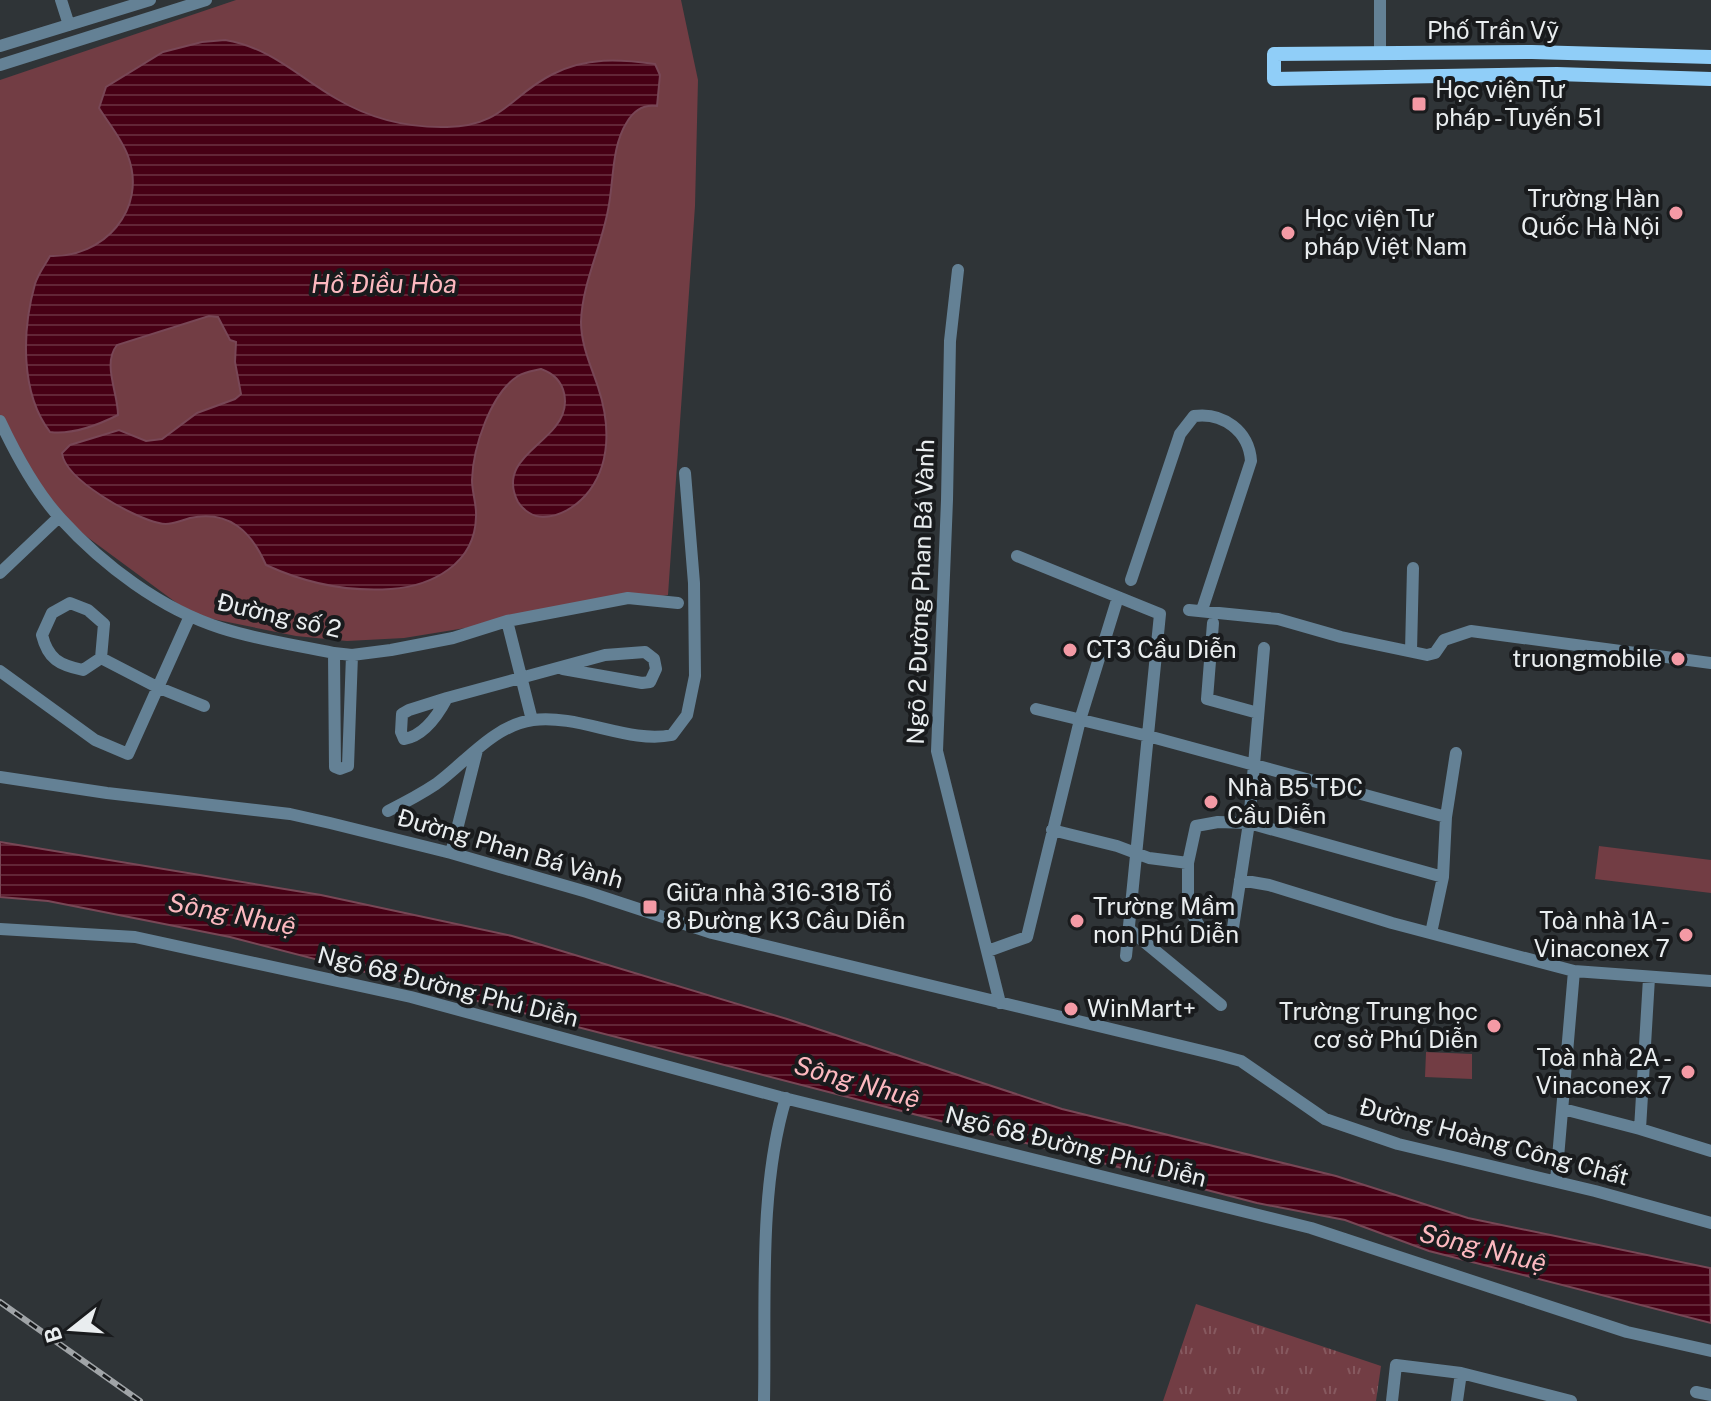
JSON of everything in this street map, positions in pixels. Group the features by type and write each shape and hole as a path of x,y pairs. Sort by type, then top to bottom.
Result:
{"main road":[{"name":"Phố Trần Vỹ","path":"1711,57 1517,52 1274,54 1274,79 1557,74 1711,79"},
{"path":"1380,54 1380,75"}],"street":[{"path":"61,0 69,25"},
{"path":"0,46 150,0"},
{"path":"0,65 206,0"},
{"path":"1380,0 1380,54"},
{"name":"Ngõ 2 Đường Phan Bá Vành","path":"958,270 950,341 937,751 1000,1003"},
{"path":"1131,580 1180,434 1194,416 1211,414 1226,420 1244,437 1251,461 1196,610 1278,619 1341,637 1427,655 1435,653 1444,640 1472,631 1711,663"},
{"name":"Đường số 2","path":"0,421 16,455 59,517 122,573 163,601 190,616 222,628 352,655 453,638 507,621 628,598 678,603"},
{"path":"388,811 439,782 506,729 532,720 585,723 656,738 672,735 687,715 695,676 694,583 685,473"},
{"path":"1,571 59,517"},
{"path":"1017,556 1160,614 1126,956"},
{"path":"1411,651 1413,568"},
{"path":"988,951 1027,937 1080,720 1118,597"},
{"path":"70,603 88,610 104,624 101,658 83,670 60,665 46,651 42,635 52,613 70,603"},
{"path":"0,671 95,740 128,754 190,616"},
{"path":"507,621 532,720"},
{"path":"1213,623 1207,699 1258,713"},
{"path":"1232,934 1249,823 1264,648"},
{"path":"447,698 563,669 605,655 645,652 654,659 656,669 650,682 642,683 563,669"},
{"path":"334,653 335,767 340,769 348,766 352,655"},
{"path":"101,658 157,687 204,706"},
{"path":"1036,709 1148,736 1446,817"},
{"path":"451,853 477,750"},
{"path":"1431,933 1443,877 1446,817 1456,753"},
{"name":"Đường Phan Bá Vành","path":"0,777 290,814 451,853 587,892 712,933 1000,1003"},
{"path":"1201,929 1188,907 1188,863 1196,826 1218,822 1249,823 1443,877"},
{"path":"1052,830 1117,846 1149,858 1188,863"},
{"path":"1240,880 1269,885 1574,971 1711,981"},
{"name":"Ngõ 68 Đường Phú Diễn","path":"0,929 135,937 411,997 786,1098 1311,1228 1627,1332 1711,1351"},
{"path":"1130,930 1221,1005"},
{"path":"1556,1181 1574,971"},
{"path":"1640,1129 1649,978"},
{"name":"Đường Hoàng Công Chất","path":"1000,1003 1241,1061 1325,1119 1398,1144 1556,1181 1711,1223"},
{"path":"764,1401 768,1200 775,1133 786,1098"},
{"path":"1563,1109 1711,1151"},
{"path":"1392,1401 1396,1365 1461,1373 1571,1401"},
{"path":"1457,1401 1461,1373"},
{"path":"1696,1392 1711,1395"}],"green space":[{"path":"236,0 681,0 698,80 695,206 668,595 404,638 347,641 296,636 193,615 60,517 17,455 0,415 0,80"},
{"path":"1599,846 1711,860 1711,893 1595,879"},
{"path":"1426,1052 1472,1054 1472,1079 1425,1077"},
{"path":"1196,1304 1381,1366 1376,1401 1163,1401"}],"water":[{"name":"Hồ Điều Hòa","path":"225,40 271,56 337,99 363,112 390,121 432,127 482,121 505,108 538,82 566,68 616,60 655,64 660,75 657,106 636,111 618,142 605,224 582,308 581,331 602,401 606,444 594,484 576,504 555,515 539,517 523,508 513,489 517,468 555,427 564,410 561,386 550,373 541,369 521,375 508,384 491,408 473,467 476,517 468,548 448,570 406,587 375,590 343,587 281,571 266,565 246,533 227,520 204,516 167,524 148,520 87,486 66,464 62,453 70,445 119,430 146,441 162,439 197,413 241,394 235,362 236,342 230,340 218,317 209,316 117,345 111,369 118,415 76,431 50,432 33,399 26,361 28,321 36,280 50,256 87,249 103,239 126,212 132,195 133,176 128,156 99,108 106,87 163,52 202,42"},
{"name":"Sông Nhuệ","path":"0,842 321,895 512,936 787,1019 1062,1109 1336,1176 1468,1218 1710,1268 1711,1323 1429,1251 1345,1220 1257,1203 230,937 48,901 0,897"}],"railway":[{"path":"0,1302 140,1401"}],"place":[{"name":"Học viện Tư pháp - Tuyến 51","path":"1419,104"},
{"name":"Trường Hàn Quốc Hà Nội","path":"1676,213"},
{"name":"Học viện Tư pháp Việt Nam","path":"1288,233"},
{"name":"CT3 Cầu Diễn","path":"1070,650"},
{"name":"truongmobile","path":"1678,659"},
{"name":"Nhà B5 TĐC Cầu Diễn","path":"1211,802"},
{"name":"Giữa nhà 316-318 Tổ 8 Đường K3 Cầu Diễn","path":"650,907"},
{"name":"Trường Mầm non Phú Diễn","path":"1077,921"},
{"name":"Toà nhà 1A - Vinaconex 7","path":"1686,935"},
{"name":"WinMart+","path":"1071,1009"},
{"name":"Trường Trung học cơ sở Phú Diễn","path":"1494,1026"},
{"name":"Toà nhà 2A - Vinaconex 7","path":"1688,1072"}]}
